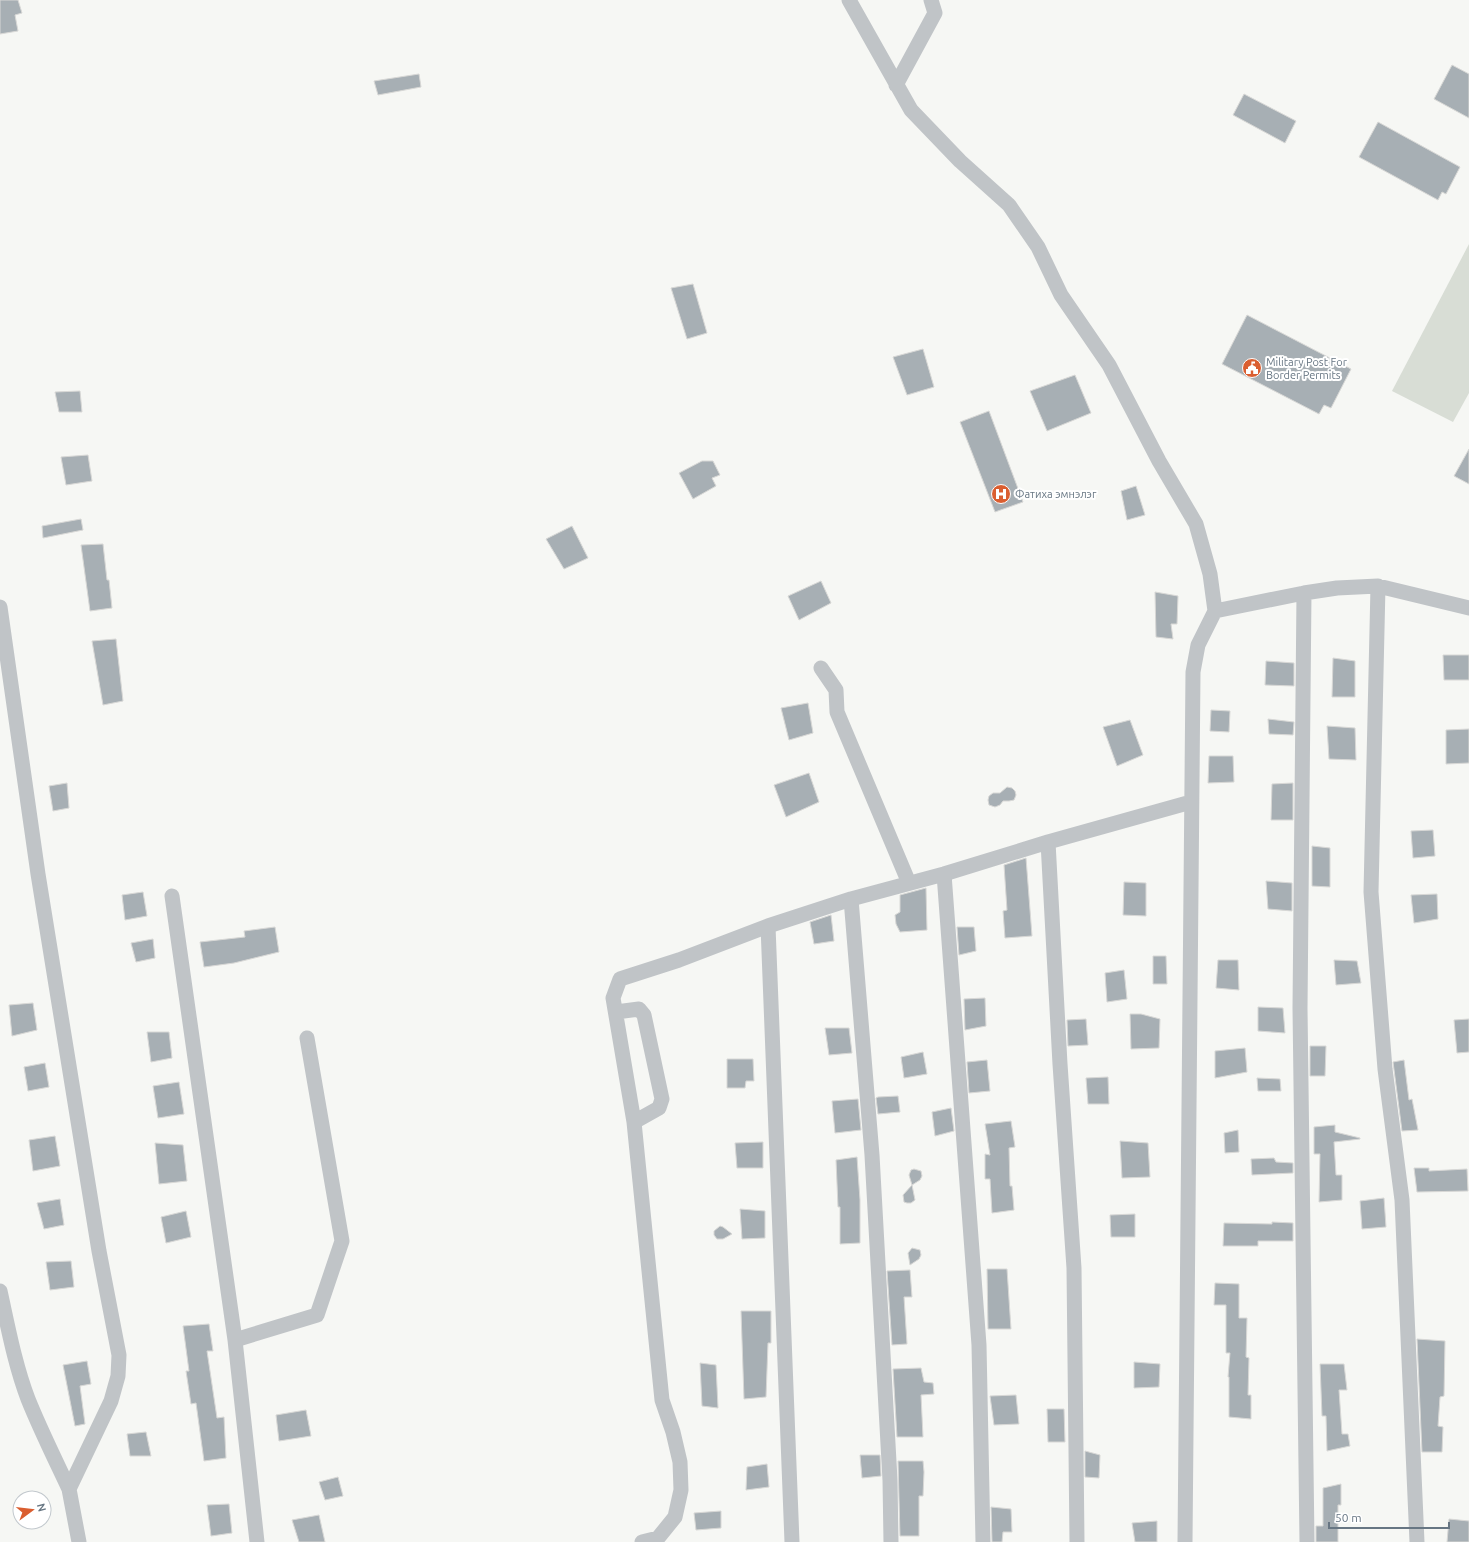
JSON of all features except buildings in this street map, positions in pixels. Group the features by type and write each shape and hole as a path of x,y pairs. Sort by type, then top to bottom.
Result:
{"street":[{"path":"849,0 911,110 960,161 1009,205 1038,247 1061,295 1109,365 1159,461 1196,524 1210,574 1215,611 1198,645 1193,672 1185,1542"},
{"path":"896,85 935,14 931,0"},
{"path":"1215,611 1304,593 1337,588 1378,586 1469,608"},
{"path":"1378,586 1371,892 1385,1068 1402,1200 1417,1542"},
{"path":"1304,593 1300,1008 1306,1542"},
{"path":"0,607 38,874 99,1251 119,1354 118,1376 111,1401 69,1488"},
{"path":"821,668 836,690 837,712 909,883"},
{"path":"642,1542 658,1540 675,1517 681,1490 680,1462 673,1432 662,1400 634,1122 613,998 620,979 679,960 768,926 851,899 944,874 1048,842 1191,802"},
{"path":"1048,842 1074,1268 1076,1542"},
{"path":"944,874 979,1345 983,1542"},
{"path":"172,896 235,1340 257,1542"},
{"path":"851,899 872,1163 890,1480 891,1542"},
{"path":"768,926 792,1542"},
{"path":"616,1012 639,1009 644,1014 662,1099 659,1108 634,1122"},
{"path":"235,1340 318,1315 342,1242 307,1038"},
{"path":"0,1292 12,1342 28,1397 69,1488 79,1542"}],"shaded area":[{"path":"1469,244 1469,393 1453,422 1392,391"}],"place":[{"name":"Military Post For Border Permits","path":"1252,368"},
{"name":"Фатиха эмнэлэг","path":"1001,494"}]}
